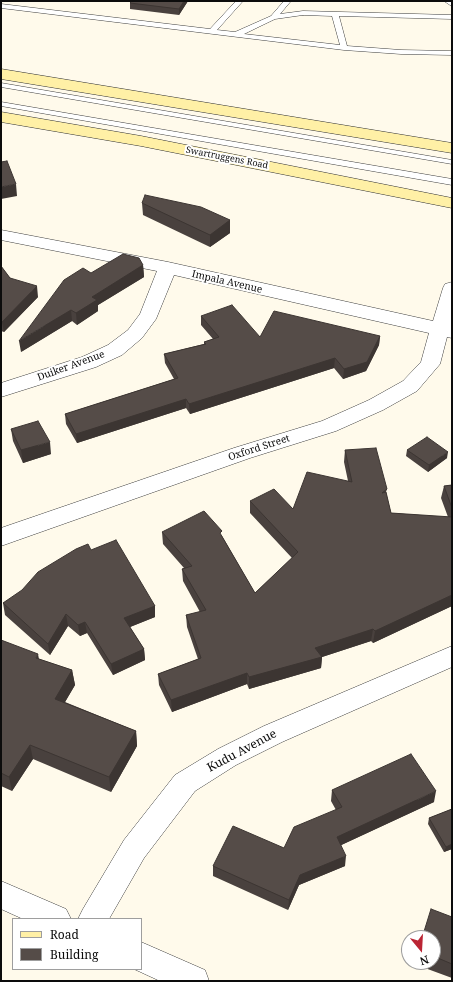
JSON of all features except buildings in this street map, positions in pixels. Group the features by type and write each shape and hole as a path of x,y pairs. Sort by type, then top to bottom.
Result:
{"main road":[{"path":"1,74 452,148"},
{"name":"Swartruggens Road","path":"1,117 141,141 452,203"}],"street":[{"name":"Impala Avenue","path":"1,235 168,268 446,331"},
{"name":"Duiker Avenue","path":"1,390 89,362 115,350 135,334 149,315 168,268"},
{"name":"Oxford Street","path":"1,537 242,453 329,426 376,405 410,386 430,364 446,331 452,288"},
{"name":"Kudu Avenue","path":"94,918 134,849 185,783 227,757 273,734 452,656"},
{"path":"1,895 54,918"},
{"path":"142,957 194,981"}],"lane":[{"path":"212,32 240,1"},
{"path":"273,17 288,1"},
{"path":"447,1 452,4"},
{"path":"1,6 344,48 401,52 452,53"},
{"path":"236,34 273,17 303,13 452,17"},
{"path":"335,14 344,48"},
{"path":"1,85 452,162"},
{"path":"1,104 452,182"}]}
